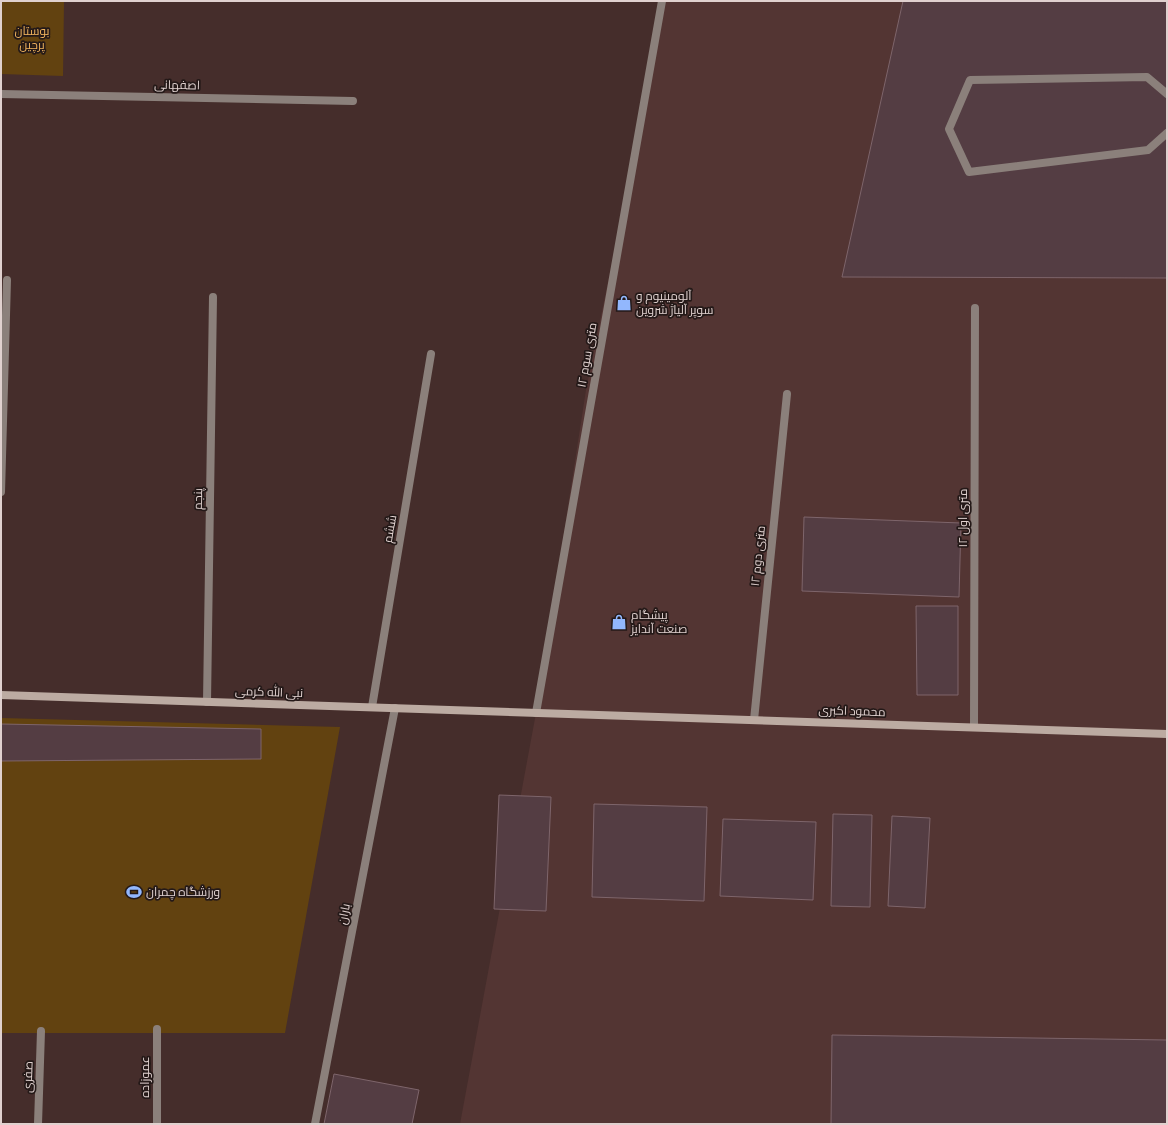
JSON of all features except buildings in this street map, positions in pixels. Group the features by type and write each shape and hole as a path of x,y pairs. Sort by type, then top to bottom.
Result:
{"street":[{"name":"۱۲ متری سوم","path":"536,713 662,1"},
{"path":"1167,94 1147,77 970,80 949,129 970,172 1148,150 1167,133"},
{"name":"اصفهانی","path":"1,94 354,101"},
{"path":"1,492 8,280"},
{"name":"پنجم","path":"207,702 213,297"},
{"name":"۱۲ متری اول","path":"974,728 976,308"},
{"name":"ششم","path":"372,707 431,354"},
{"name":"۱۲ متری دوم","path":"754,720 788,394"},
{"name":"نبی الله کرمی","path":"1,695 536,713"},
{"name":"باران","path":"316,1124 395,708"},
{"name":"محمود اکبری","path":"536,713 1167,734"},
{"name":"عموزاده","path":"156,1124 157,1029"},
{"name":"صفری","path":"38,1124 41,1031"}],"shaded area":[{"path":"665,1 1167,1 1167,1124 460,1124 536,713 586,390"}],"green space":[{"name":"بوستان پرچین","path":"1,1 64,1 63,76 1,74"},
{"name":"ورزشگاه چمران","path":"1,718 340,727 285,1033 1,1033"}],"place":[{"name":"آلومینیوم و سوپر آلیاژ شروین","path":"624,303"},
{"name":"پیشگام صنعت آندایز","path":"619,622"},
{"name":"ورزشگاه چمران","path":"134,892"}]}
